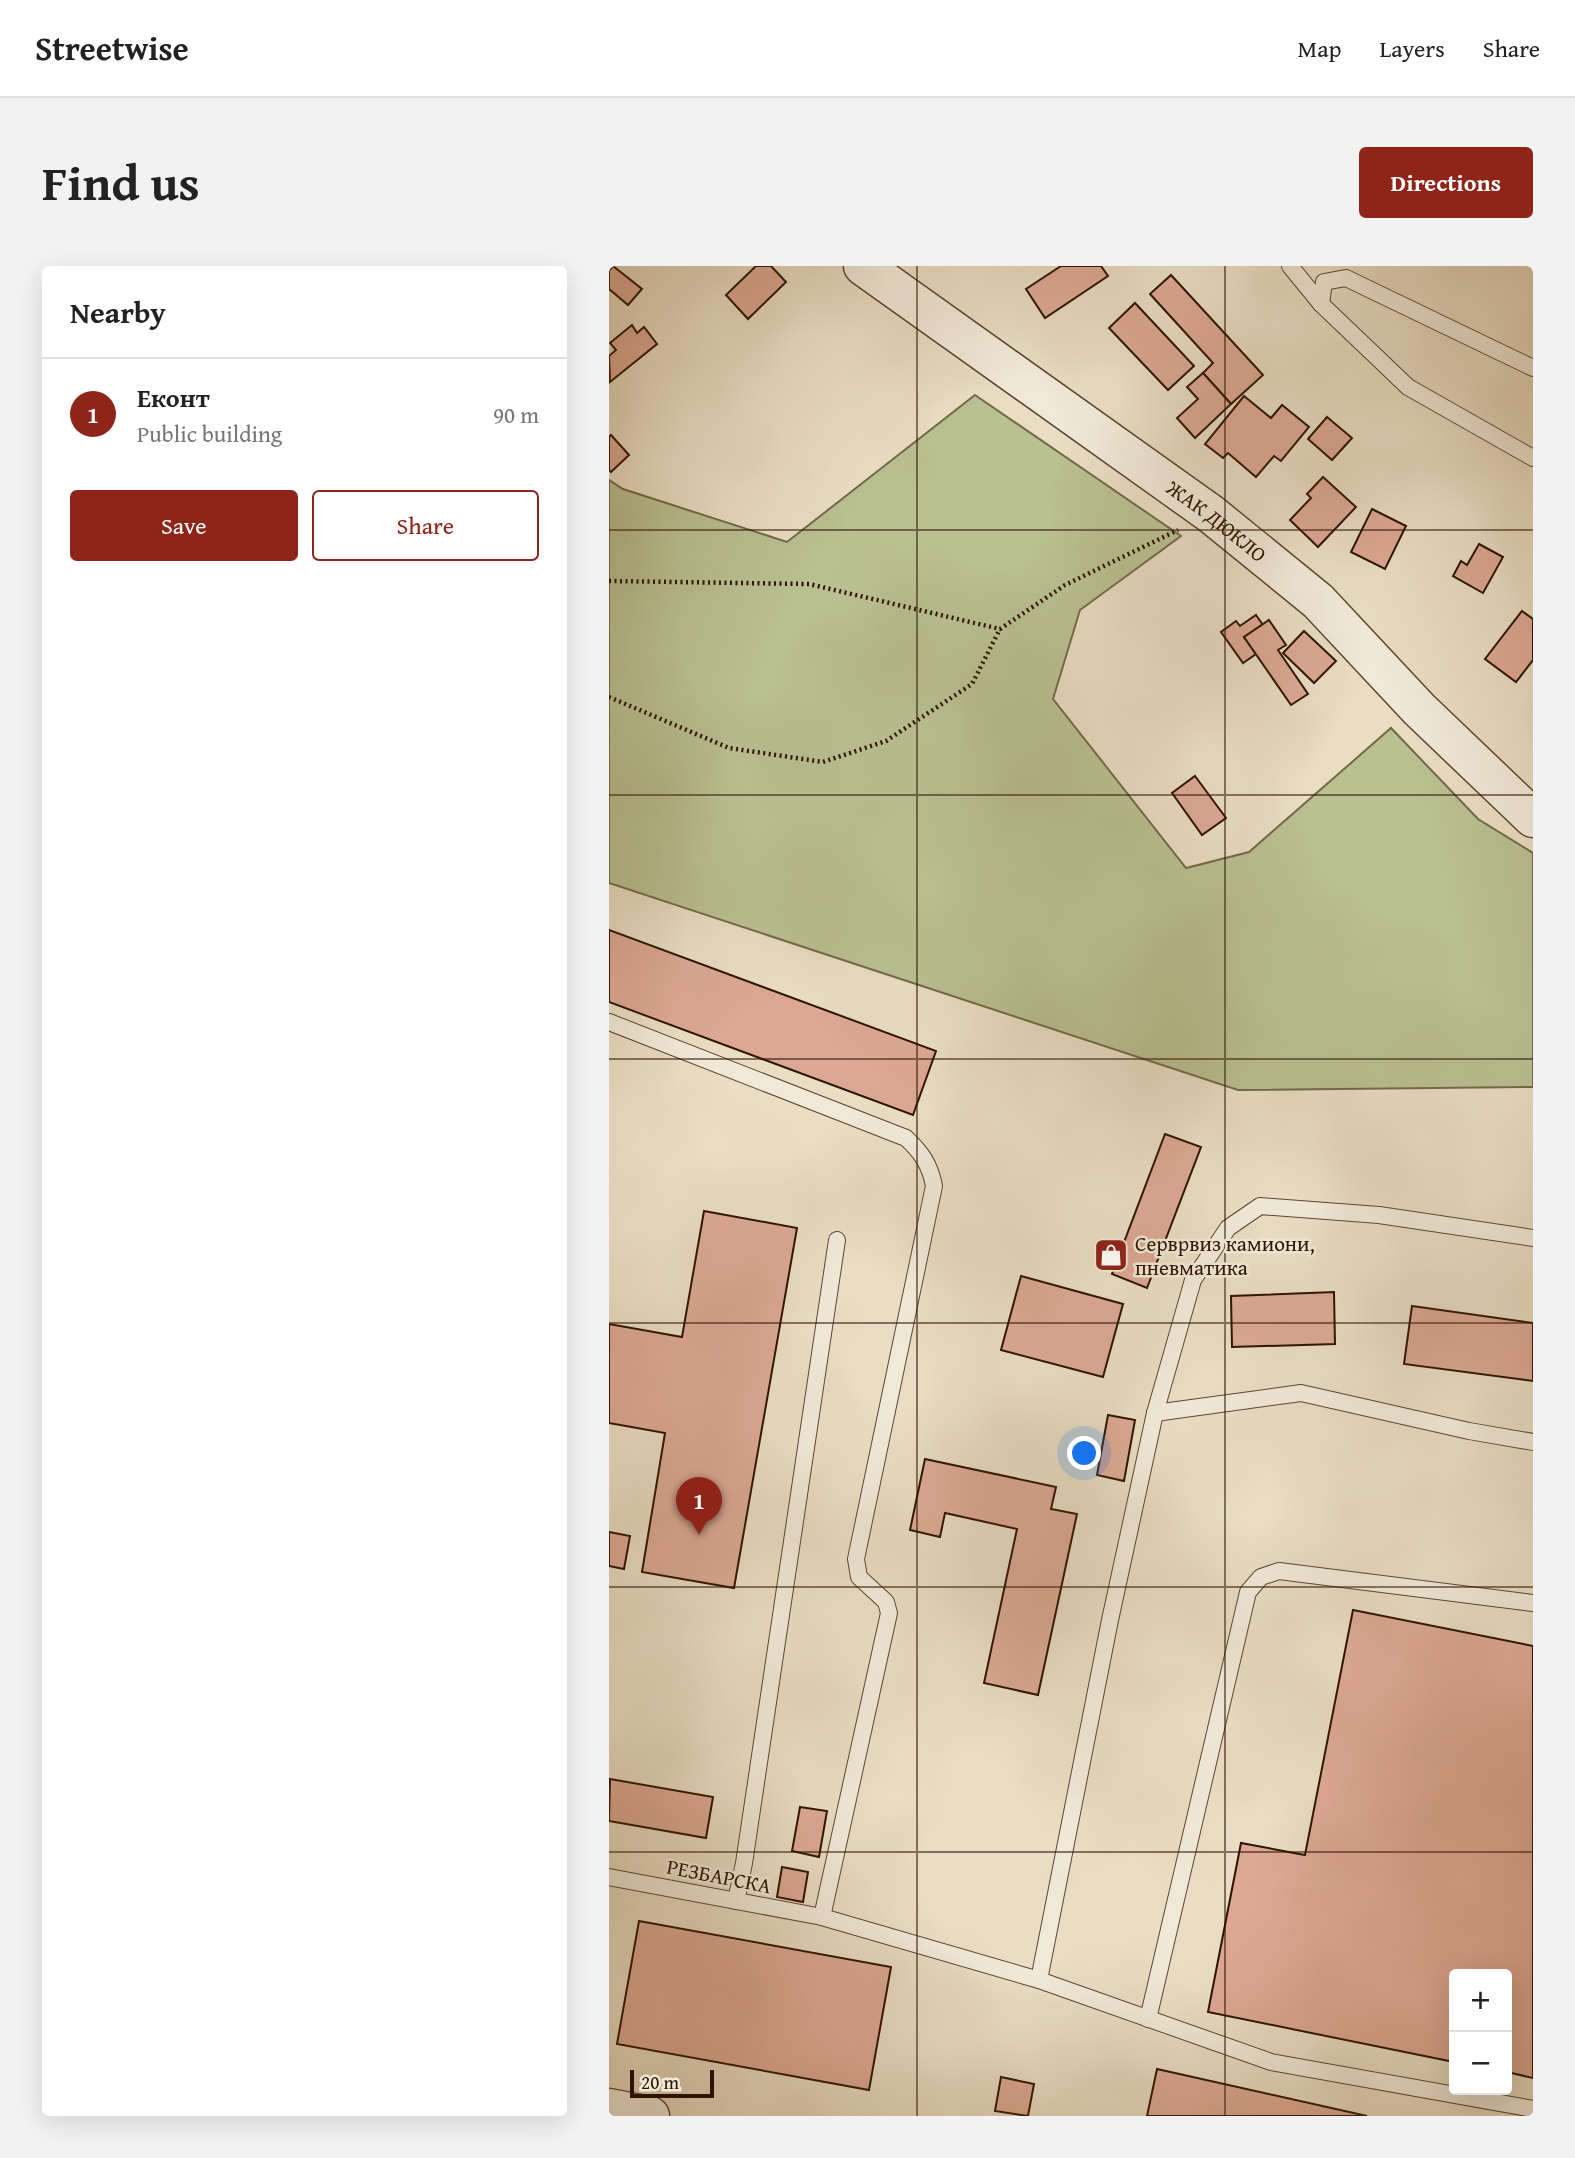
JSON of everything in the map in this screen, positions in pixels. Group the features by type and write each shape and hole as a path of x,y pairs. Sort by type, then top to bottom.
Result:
{"street":[{"name":"ЖАК ДЮКЛО","path":"863,266 1211,514 1318,601 1419,709 1533,818"},
{"path":"609,2108 649,2116"}],"lane":[{"path":"1290,266 1321,304 1408,387 1533,458"},
{"path":"1321,304 1324,282 1346,278 1533,368"},
{"path":"609,1022 905,1138 919,1150 930,1166 934,1186 856,1559 859,1577 886,1602 889,1613 822,1916"},
{"path":"1039,1980 1110,1620 1156,1413 1193,1280 1228,1228 1260,1206 1379,1215 1533,1238"},
{"path":"736,1901 744,1863 837,1240"},
{"path":"1156,1413 1301,1393 1469,1431 1533,1442"},
{"path":"1149,2019 1248,1592 1261,1577 1279,1571 1533,1603"},
{"name":"РЕЗБАРСКА","path":"609,1877 822,1916 1039,1980 1271,2062 1533,2109"}],"path":[{"path":"609,696 729,748 823,761 886,741 972,684 1000,629 1065,585 1211,514"},
{"path":"609,581 809,584 1000,629"}],"green space":[{"path":"975,395 1181,536 1080,610 1053,699 1186,868 1249,852 1391,728 1478,819 1533,853 1533,1087 1238,1090 609,883 609,480 623,489 787,542"}],"building":[{"path":"613,266 642,289 628,305 609,289 609,271"},
{"path":"756,266 771,266 786,282 748,319 726,295"},
{"path":"1061,266 1101,266 1108,276 1045,318 1026,289"},
{"path":"1171,275 1263,375 1231,404 1203,373 1213,363 1150,294"},
{"path":"1135,303 1194,366 1168,390 1109,328"},
{"path":"632,325 637,333 644,327 657,344 610,382 609,356 616,350 610,343"},
{"path":"1203,373 1231,404 1195,438 1177,418 1198,399 1187,387"},
{"path":"1244,396 1271,418 1282,405 1309,427 1281,461 1274,456 1256,477 1228,453 1223,458 1205,444"},
{"path":"1327,417 1352,438 1332,460 1308,439"},
{"path":"611,435 629,455 611,472 609,437"},
{"path":"1323,477 1356,507 1318,547 1290,520 1311,498 1307,494"},
{"path":"1372,509 1406,526 1385,569 1351,552"},
{"path":"1479,544 1503,557 1483,593 1453,576 1461,561 1467,565"},
{"path":"1522,611 1533,619 1533,660 1516,682 1485,659"},
{"path":"1256,615 1263,625 1244,637 1256,654 1243,663 1221,632 1236,621 1240,626"},
{"path":"1269,620 1286,645 1278,650 1308,694 1291,705 1244,637"},
{"path":"1304,631 1336,661 1314,683 1283,653"},
{"path":"1195,776 1226,818 1202,835 1172,793"},
{"path":"609,930 936,1051 913,1115 609,1002"},
{"path":"1165,1134 1201,1147 1147,1288 1112,1274"},
{"path":"704,1211 797,1228 734,1588 642,1572 665,1433 609,1423 609,1324 682,1337"},
{"path":"1021,1276 1123,1304 1103,1377 1001,1350"},
{"path":"1334,1292 1335,1344 1232,1347 1231,1296"},
{"path":"1412,1306 1533,1323 1533,1381 1404,1364"},
{"path":"1108,1415 1135,1420 1124,1481 1097,1475"},
{"path":"925,1459 1056,1487 1051,1509 1077,1514 1038,1695 984,1683 1017,1529 945,1513 940,1537 910,1530"},
{"path":"609,1532 630,1536 624,1569 609,1566"},
{"path":"1353,1610 1533,1646 1533,2078 1512,2073 1512,1969 1449,1969 1449,2061 1208,2012 1241,1843 1305,1855"},
{"path":"610,1779 713,1797 706,1838 609,1821"},
{"path":"800,1807 827,1811 819,1857 792,1851"},
{"path":"782,1867 808,1872 803,1902 777,1897"},
{"path":"639,1921 891,1967 869,2090 617,2044"},
{"path":"1157,2069 1367,2116 1147,2116"},
{"path":"1001,2077 1034,2084 1028,2116 995,2111"}],"place":[{"name":"Серврвиз камиони, пневматика","path":"1111,1255"},
{"name":"Еконт","path":"699,1535"}]}
